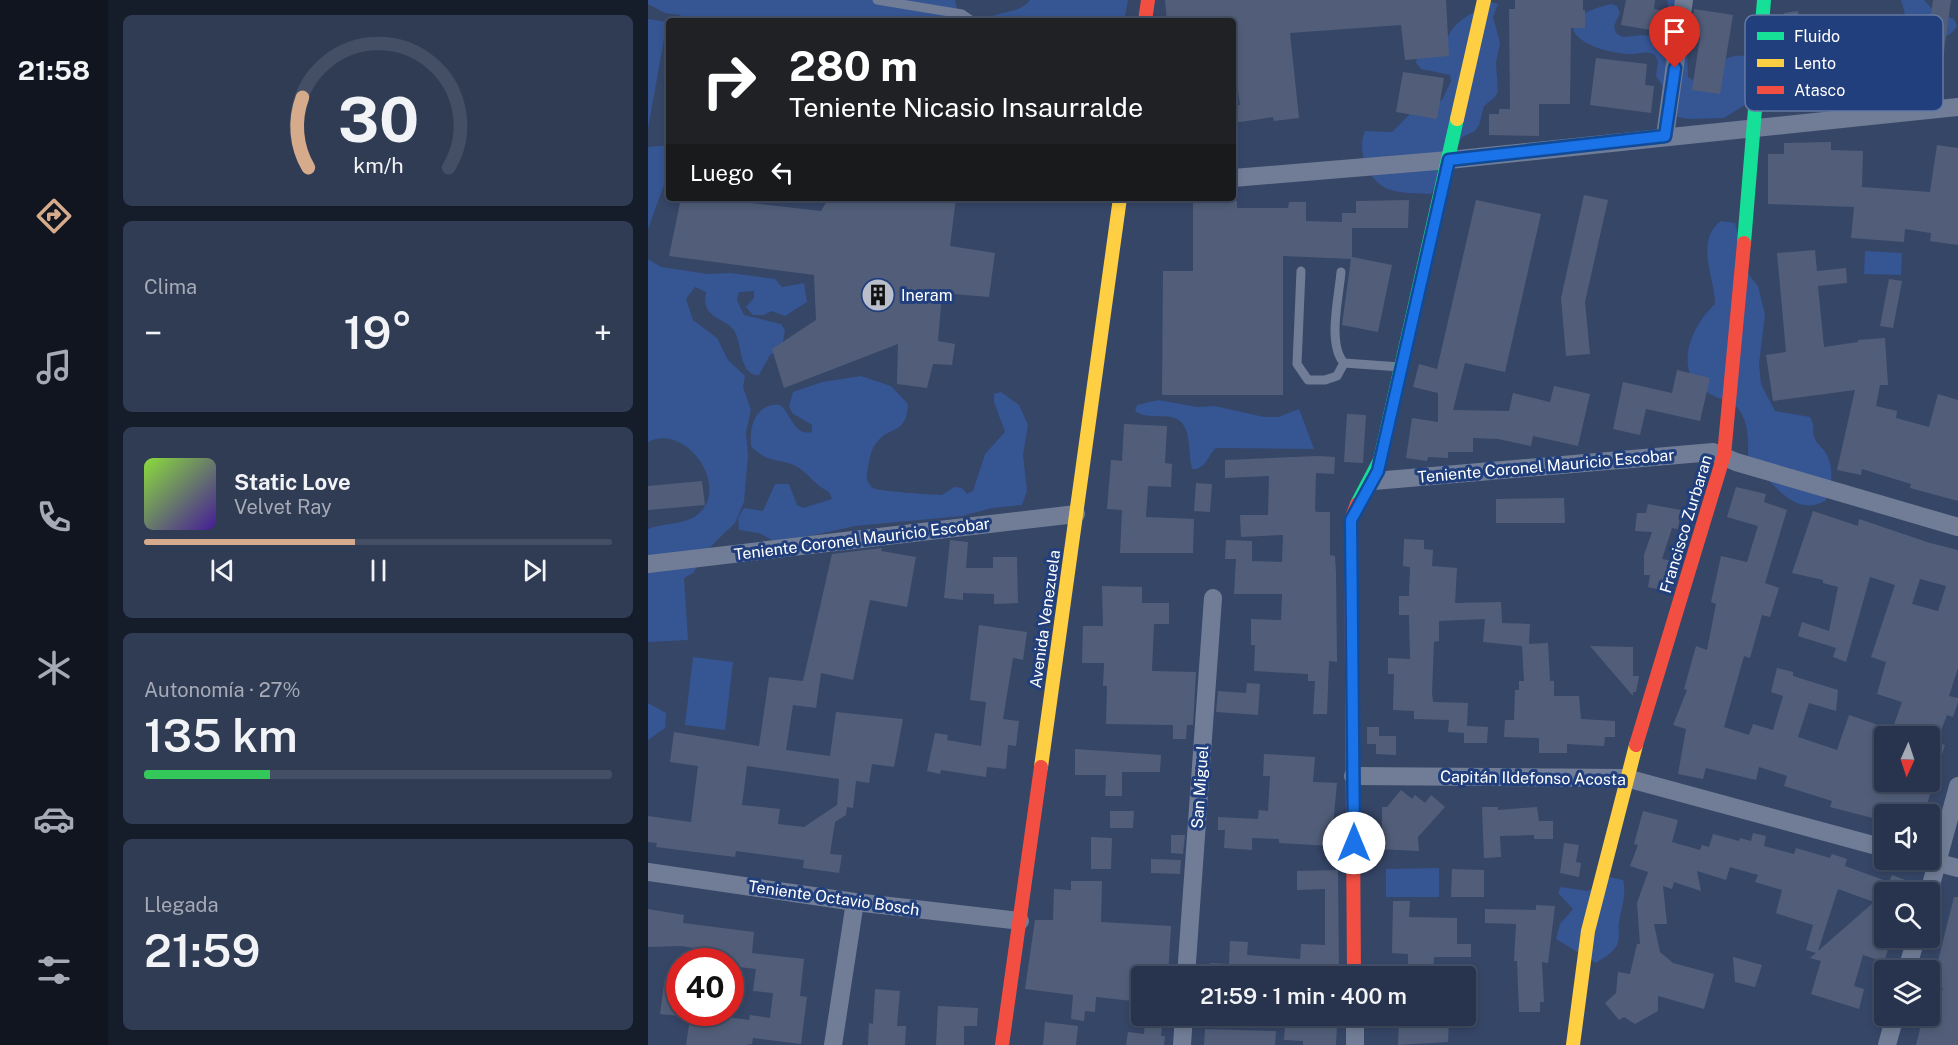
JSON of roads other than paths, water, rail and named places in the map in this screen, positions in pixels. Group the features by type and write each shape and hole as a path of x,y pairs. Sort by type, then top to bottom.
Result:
{"street":[{"path":"1145,18 1148,0"},
{"path":"1354,966 1351,520 1354,510 1374,481 1402,367 1484,0"},
{"path":"1665,136 1684,0"},
{"name":"Francisco Zurbaran","path":"1763,15 1764,0"},
{"path":"1943,110 1958,108"},
{"name":"Francisco Zurbaran","path":"1573,1045 1586,941 1626,778 1724,455 1756,111"},
{"path":"1236,178 1449,160 1665,136 1929,111"},
{"name":"Avenida Venezuela","path":"1002,1045 1120,201"},
{"name":"Teniente Coronel Mauricio Escobar","path":"1374,481 1709,451 1724,455 1736,462 1958,527"},
{"name":"Teniente Coronel Mauricio Escobar","path":"648,564 1076,514"},
{"name":"San Miguel","path":"1187,966 1213,598"},
{"name":"Capitán Ildefonso Acosta","path":"1353,776 1626,778 1874,845"},
{"path":"1940,838 1958,786"},
{"path":"1940,863 1958,868"},
{"name":"Teniente Octavio Bosch","path":"648,872 855,902 1020,921"},
{"path":"833,1045 855,902"},
{"path":"1182,1045 1183,1026"},
{"path":"1355,1026 1355,1045"},
{"path":"1887,1045 1892,1026"}],"lane":[{"path":"877,0 962,14 968,18"},
{"path":"1300,271 1297,364 1308,380 1325,380 1337,376 1344,363"},
{"path":"1341,272 1335,343 1344,363"},
{"path":"1344,363 1402,367"}],"place":[{"name":"Ineram","path":"878,295"}]}
